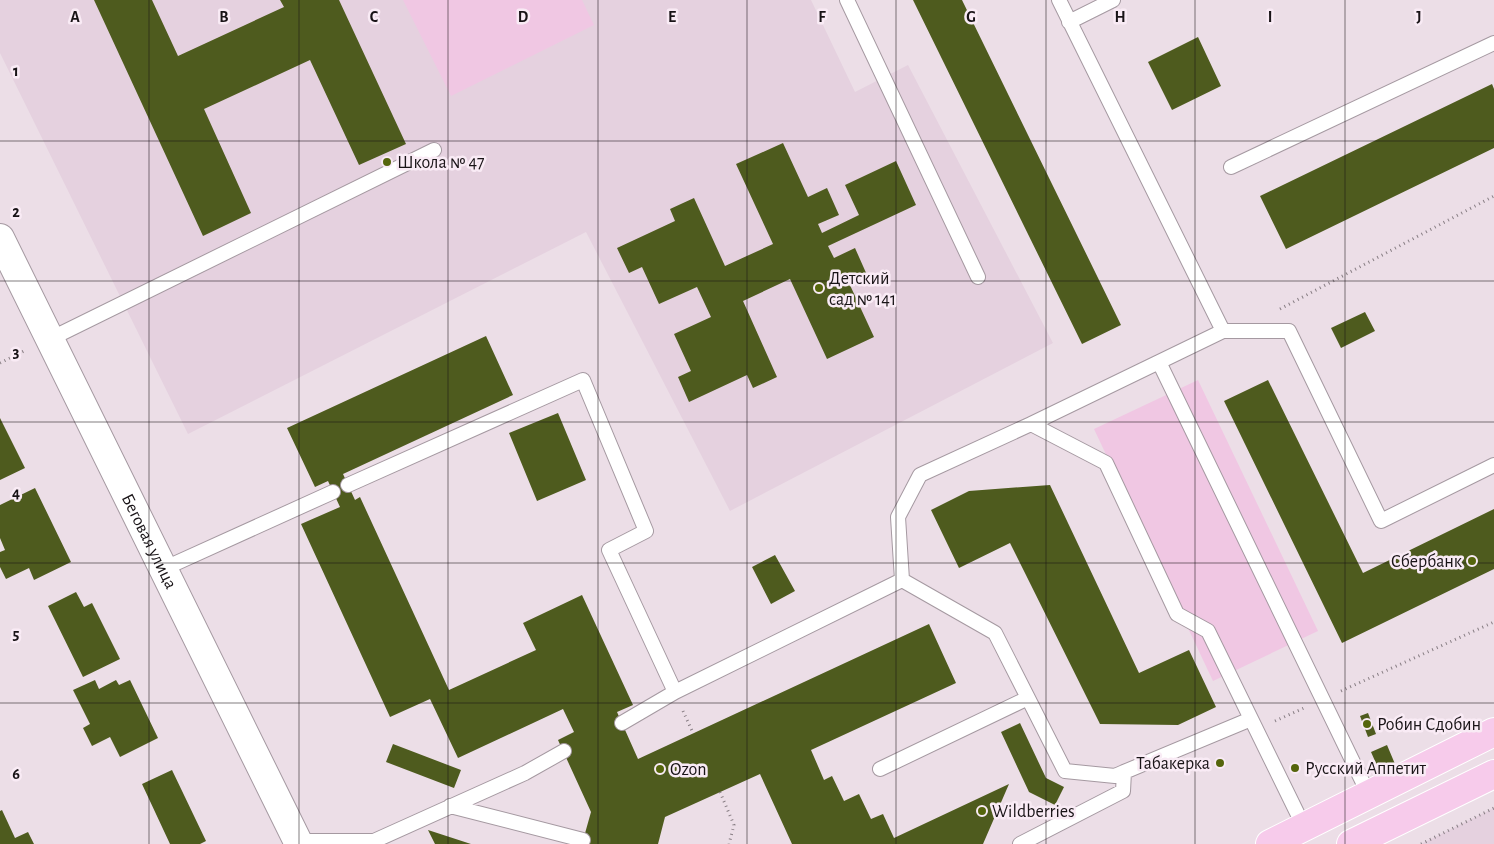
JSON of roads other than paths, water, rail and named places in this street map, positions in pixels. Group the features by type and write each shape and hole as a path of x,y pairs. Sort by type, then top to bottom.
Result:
{"main road":[{"path":"1270,844 1494,732"},
{"path":"1351,844 1494,774"}],"street":[{"name":"Беговая улица","path":"0,238 298,842"}],"lane":[{"path":"847,0 978,277"},
{"path":"1059,0 1223,332"},
{"path":"1070,22 1113,0"},
{"path":"1231,167 1494,43"},
{"path":"50,339 434,150"},
{"path":"902,580 898,518 920,475 1223,332 1289,331 1381,521 1494,465"},
{"path":"1159,362 1369,795"},
{"path":"348,485 583,380 646,531 609,550 675,692"},
{"path":"1031,424 1106,462 1177,614 1208,631 1304,827"},
{"path":"163,569 333,492"},
{"path":"622,723 675,692 902,580"},
{"path":"902,580 995,633 1065,771 1115,776 1251,720"},
{"path":"880,769 1028,698"},
{"path":"298,842 374,840 524,773 564,751"},
{"path":"1020,844 1123,791 1124,772"},
{"path":"450,806 583,840"}],"place":[{"name":"Школа № 47","path":"387,162"},
{"name":"Детский сад № 141","path":"819,288"},
{"name":"Сбербанк","path":"1472,561"},
{"name":"Робин Сдобин","path":"1367,724"},
{"name":"Табакерка","path":"1220,763"},
{"name":"Русский Аппетит","path":"1295,768"},
{"name":"Ozon","path":"660,769"},
{"name":"Wildberries","path":"982,811"}]}
